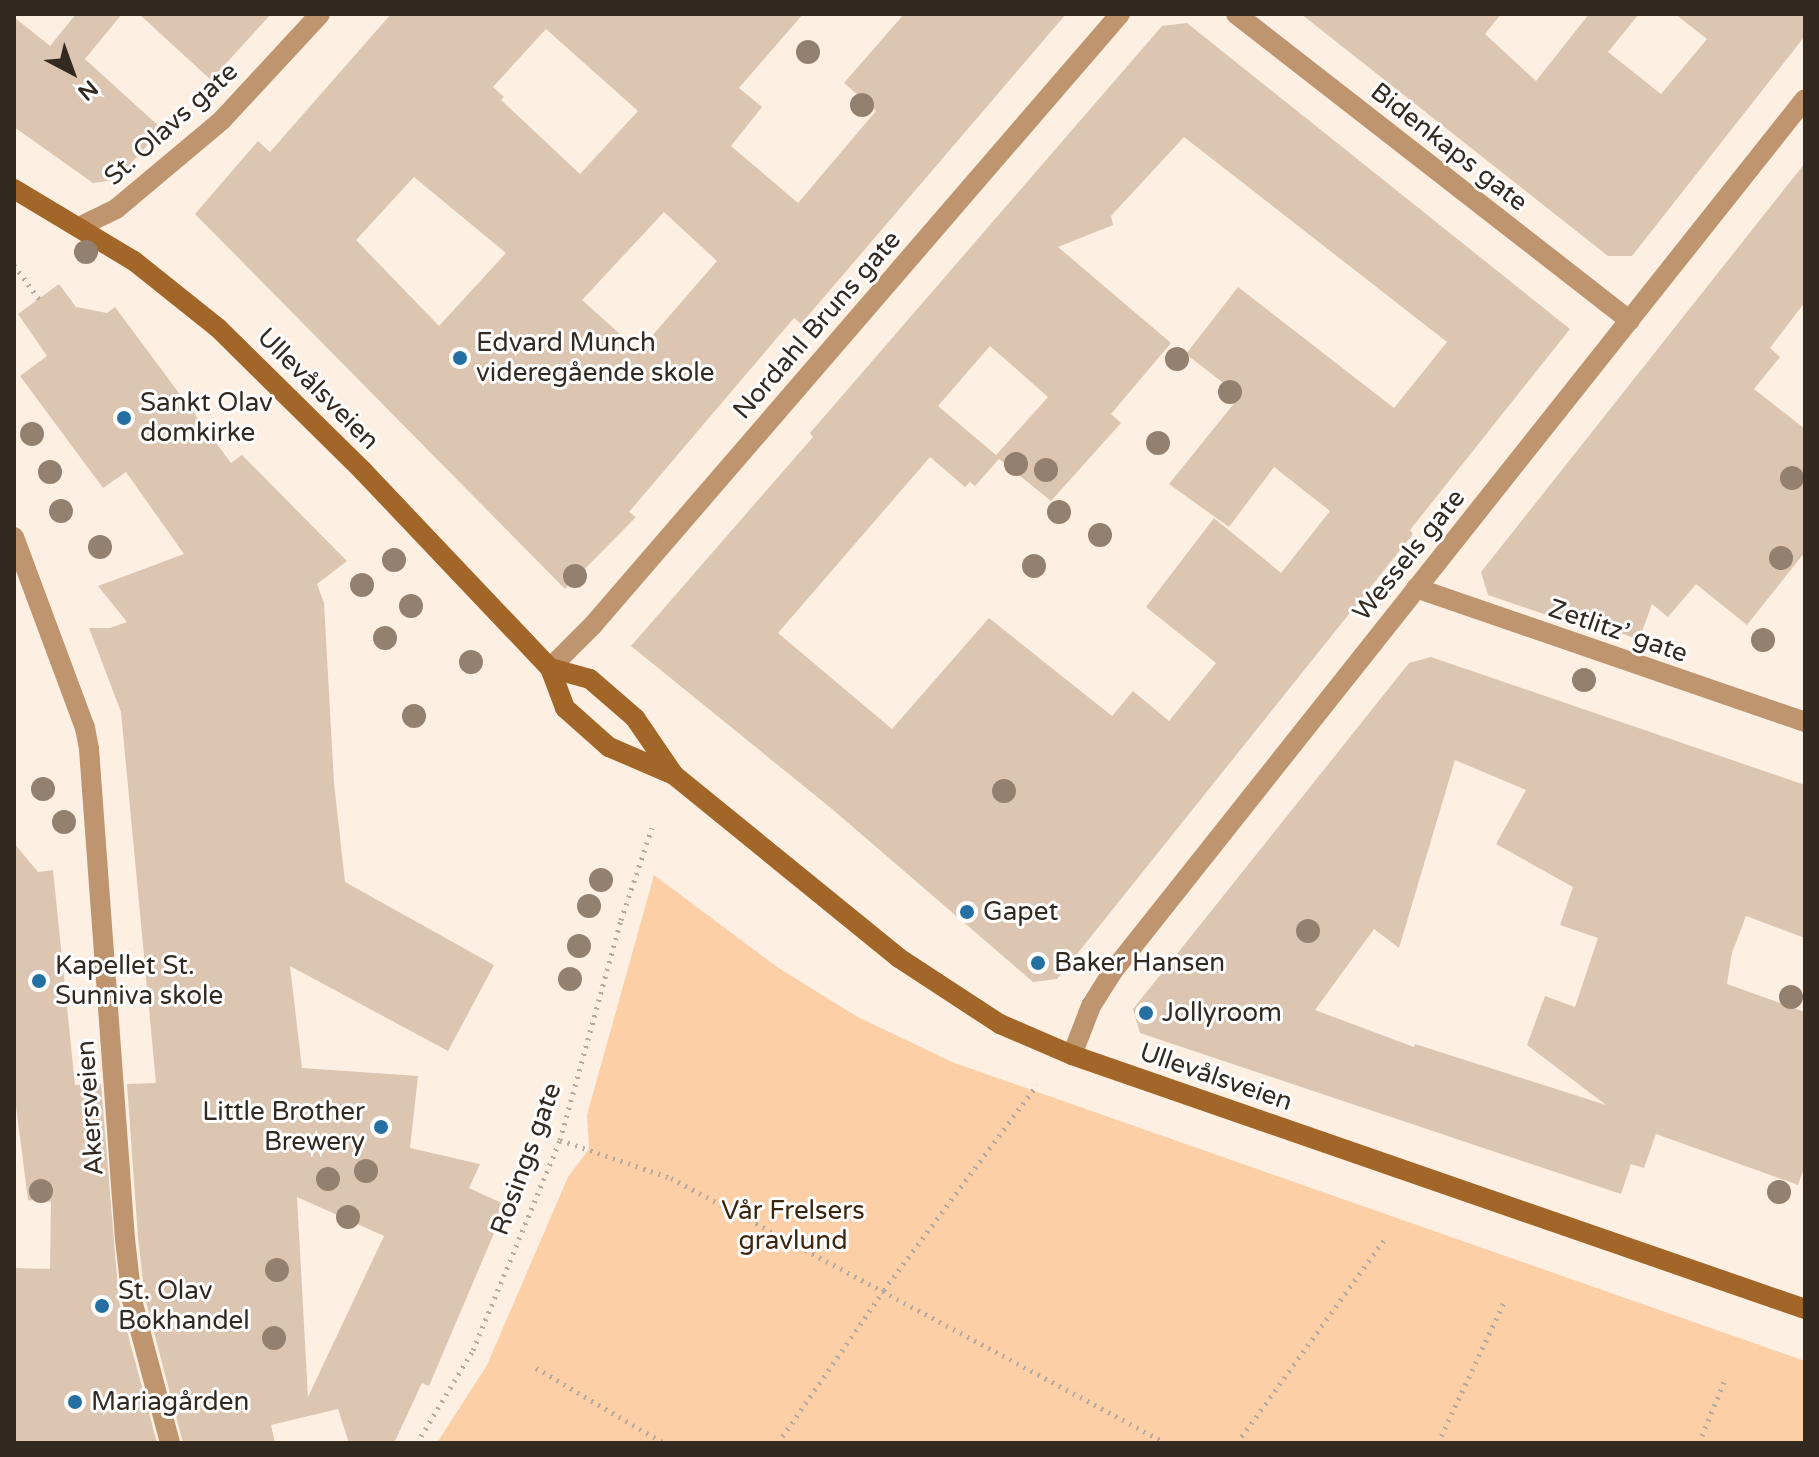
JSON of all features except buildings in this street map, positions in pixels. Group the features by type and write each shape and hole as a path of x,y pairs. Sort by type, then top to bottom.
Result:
{"main road":[{"name":"Ullevålsveien","path":"14,189 81,226 174,292 260,366 550,668 565,708 609,747 674,775 936,985 1000,1024 1072,1055 1805,1309"},
{"name":"Ullevålsveien","path":"550,668 590,679 635,718 674,775"}],"street":[{"name":"St. Olavs gate","path":"81,226 116,209 222,120 320,14"},
{"name":"Nordahl Bruns gate","path":"550,668 593,625 1120,14"},
{"name":"Bidenkaps gate","path":"1236,14 1630,321"},
{"name":"Wessels gate","path":"1072,1055 1091,1006 1113,971 1805,99"},
{"name":"Akersveien","path":"14,537 85,728 89,749 132,1300 170,1443"},
{"name":"Zetlitz’ gate","path":"1416,588 1805,722"}],"path":[{"path":"14,265 39,299"},
{"name":"Rosings gate","path":"417,1443 473,1350 560,1140 621,920 652,828"},
{"path":"778,1443 884,1290 1037,1085"},
{"path":"560,1140 671,1178 1166,1443"},
{"path":"1237,1443 1384,1240"},
{"path":"1438,1443 1506,1298"},
{"path":"536,1368 664,1443"},
{"path":"1699,1443 1726,1377"}],"green space":[{"name":"Vår Frelsers gravlund","path":"654,875 777,967 856,1016 952,1062 1805,1361 1805,1443 437,1443 487,1365 568,1177 589,1149 587,1115"}],"place":[{"name":"Edvard Munch videregående skole","path":"460,358"},
{"name":"Sankt Olav domkirke","path":"124,418"},
{"name":"Gapet","path":"967,912"},
{"name":"Baker Hansen","path":"1038,963"},
{"name":"Kapellet St. Sunniva skole","path":"39,981"},
{"name":"Jollyroom","path":"1146,1013"},
{"name":"Little Brother Brewery","path":"381,1127"},
{"name":"St. Olav Bokhandel","path":"102,1306"},
{"name":"Mariagården","path":"75,1402"}]}
